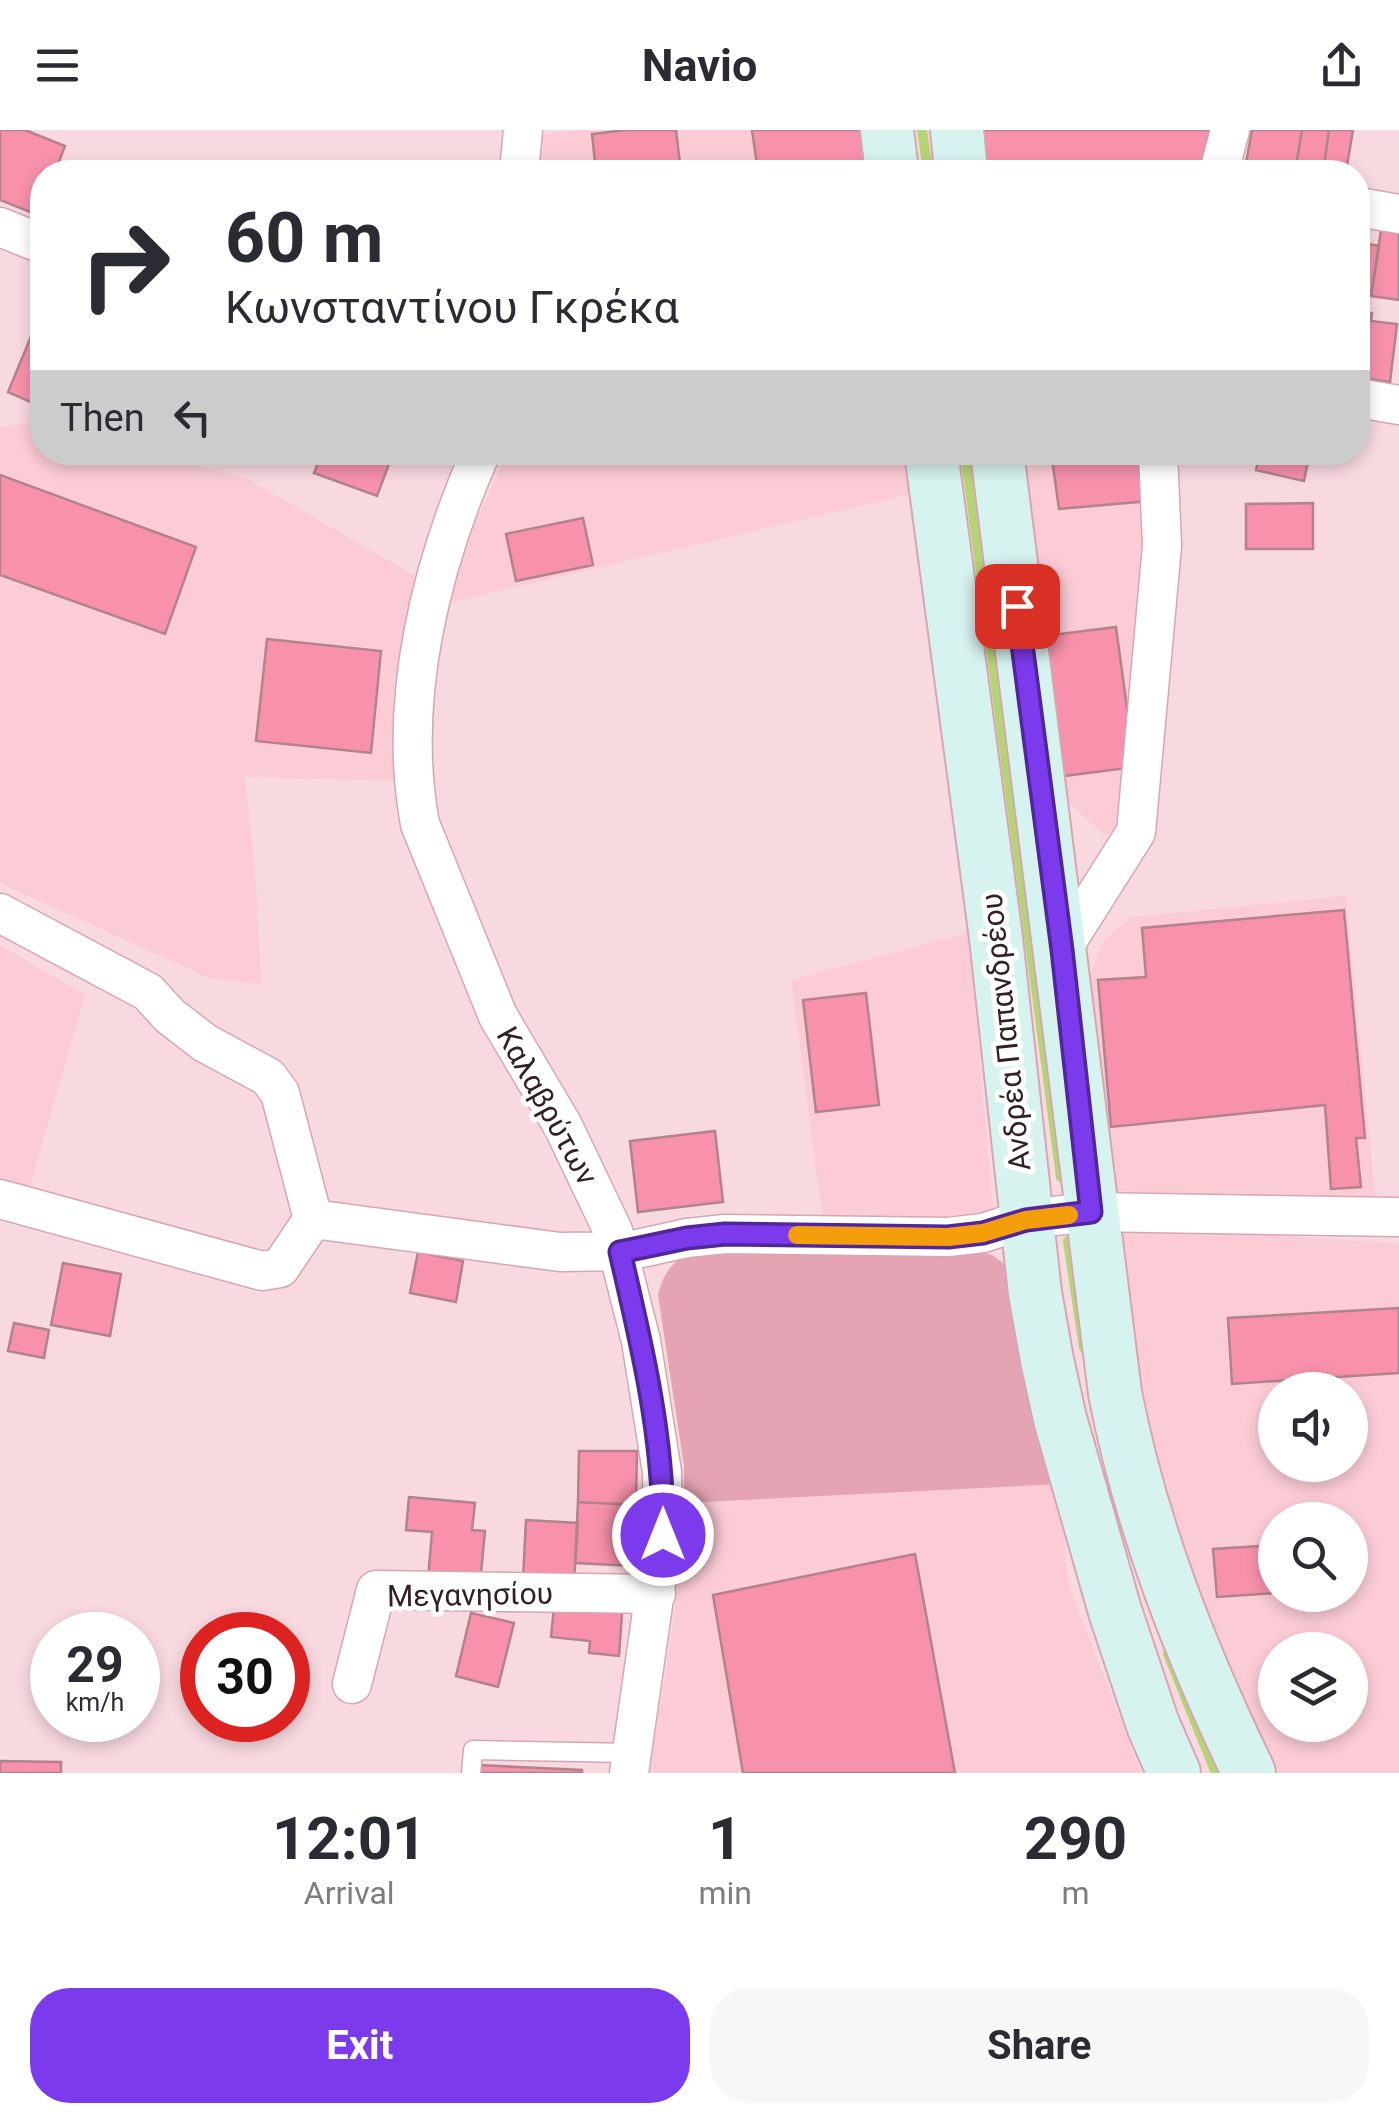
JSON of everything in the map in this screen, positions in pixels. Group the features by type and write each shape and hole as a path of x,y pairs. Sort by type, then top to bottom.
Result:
{"main road":[{"path":"887,130 891,160"},
{"path":"956,130 960,160"},
{"name":"Ανδρέα Παπανδρέου","path":"933,465 996,938 1026,1220 1044,1343 1073,1468 1132,1666 1174,1773"},
{"name":"Ανδρέα Παπανδρέου","path":"999,465 1115,1392 1134,1480 1183,1625 1249,1773"}],"street":[{"path":"520,160 523,130"},
{"path":"1223,160 1230,130"},
{"path":"1370,209 1399,214"},
{"path":"0,227 30,239"},
{"path":"1370,400 1399,405"},
{"name":"Καλαβρύτων","path":"477,465 450,528 429,612 415,707 415,796 420,824 498,1016 563,1126 620,1252 653,1403 662,1472 663,1535 630,1763"},
{"path":"1062,950 1136,832 1162,546 1159,465"},
{"path":"0,912 148,992 170,1016 206,1042 268,1077 280,1093 313,1219 280,1268 262,1271 0,1199"},
{"path":"313,1219 560,1252 620,1252 725,1234 948,1237 983,1233 1026,1220 1091,1212 1399,1218"},
{"name":"Μεγανησίου","path":"352,1684 376,1590 656,1594"}],"lane":[{"path":"471,1773 473,1750 630,1763"}],"shaded area":[{"path":"576,130 864,130 868,160 539,160 540,135"},
{"path":"30,422 30,465 194,465 248,479 422,580 398,781 245,777 261,984 209,978 0,883 0,427"},
{"path":"502,465 907,465 911,494 449,603 469,534"},
{"path":"1024,465 1147,465 1151,544 1120,828 1105,836 1068,802"},
{"path":"1346,896 1376,1203 1111,1191 1090,974 1104,940 1131,917"},
{"path":"968,933 994,1218 823,1222 791,980"},
{"path":"0,945 85,995 29,1190 0,1180"},
{"path":"1115,1226 1399,1243 1399,1773 1269,1773 1151,1464"},
{"path":"696,1249 973,1249 992,1255 1007,1266 1061,1484 684,1503 684,1466 658,1295 671,1267"},
{"path":"1061,1484 1068,1583 1141,1773 650,1773 676,1601 684,1503"}],"building":[{"path":"0,130 25,130 65,146 60,160 30,160 30,212 0,200"},
{"path":"676,130 680,160 595,160 592,134"},
{"path":"752,130 864,130 868,160 756,160"},
{"path":"983,130 1210,130 1202,160 987,160"},
{"path":"1252,130 1302,130 1297,160 1246,160"},
{"path":"1302,130 1329,130 1325,160 1297,160"},
{"path":"1329,130 1353,130 1348,160 1325,160"},
{"path":"1381,230 1399,233 1399,300 1371,296"},
{"path":"1370,244 1379,246 1370,296"},
{"path":"1370,313 1371,321 1397,324 1390,382 1370,379"},
{"path":"30,339 30,402 8,392"},
{"path":"317,465 389,465 377,496 314,473"},
{"path":"1053,465 1148,465 1149,501 1059,509"},
{"path":"1257,465 1307,465 1304,481 1256,470"},
{"path":"0,475 196,547 165,634 0,575"},
{"path":"1313,503 1313,549 1246,549 1246,504"},
{"path":"583,518 593,565 516,581 506,534"},
{"path":"1116,627 1135,767 1064,776 1044,636"},
{"path":"267,639 381,651 371,753 256,741"},
{"path":"1344,910 1365,1138 1356,1138 1361,1187 1331,1189 1325,1105 1111,1127 1098,980 1146,977 1142,928"},
{"path":"866,993 879,1105 816,1112 803,1000"},
{"path":"715,1131 723,1202 638,1212 630,1141"},
{"path":"418,1252 463,1261 456,1302 410,1293"},
{"path":"63,1263 121,1274 110,1336 51,1325"},
{"path":"1399,1308 1399,1373 1258,1372 1258,1382 1232,1384 1228,1318"},
{"path":"14,1323 49,1330 44,1358 8,1351"},
{"path":"579,1451 637,1451 636,1505 578,1502"},
{"path":"409,1497 475,1503 472,1530 485,1531 480,1584 428,1579 432,1532 406,1530"},
{"path":"578,1502 636,1505 634,1566 575,1563"},
{"path":"526,1520 578,1523 574,1581 523,1578"},
{"path":"1258,1546 1258,1594 1217,1597 1213,1549"},
{"path":"915,1554 955,1773 743,1773 713,1595"},
{"path":"554,1607 622,1613 619,1656 589,1653 590,1641 551,1637"},
{"path":"471,1613 514,1623 498,1687 456,1676"},
{"path":"0,1761 61,1762 61,1773 0,1773"},
{"path":"478,1765 582,1770 582,1773 478,1773"}],"waterway":[{"path":"922,130 926,160"},
{"path":"967,465 1061,1177"},
{"path":"1068,1241 1084,1348"},
{"path":"1168,1654 1216,1773"}],"slow traffic":[{"path":"797,1235 948,1237 1069,1215"}],"route":[{"path":"663,1535 662,1472 653,1403 620,1252 725,1234 948,1237 983,1233 1026,1220 1091,1212 1017,606"}]}
